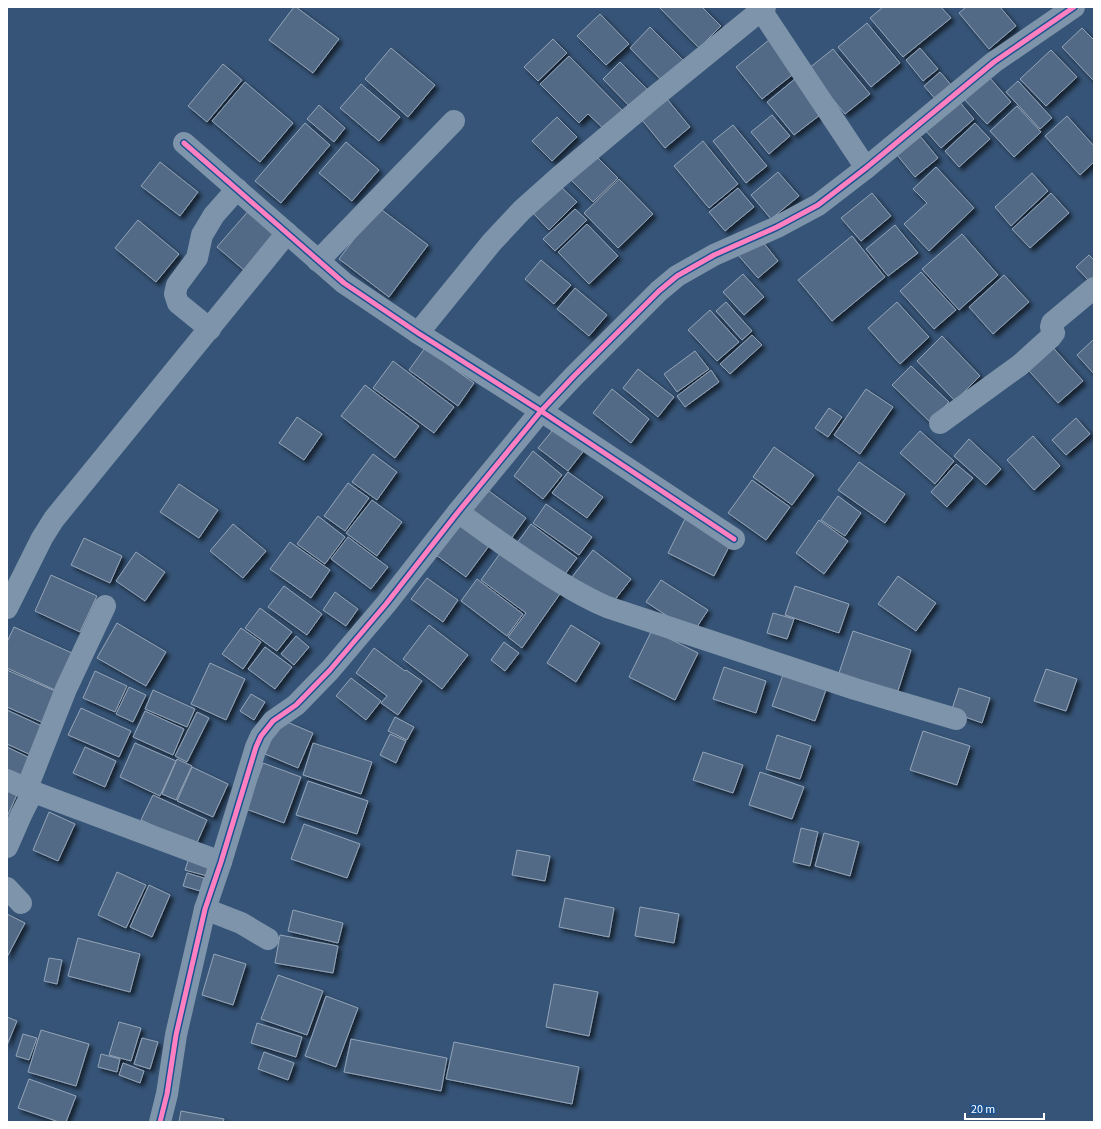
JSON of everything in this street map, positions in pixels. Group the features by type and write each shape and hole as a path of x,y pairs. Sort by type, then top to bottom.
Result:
{"street":[{"path":"160,1122 176,1036 205,909 222,862 256,747 261,736 273,721 296,705 330,670 386,604 458,512 541,411 638,312 677,276 714,255 777,227 824,201 994,62 1074,7"},
{"path":"418,333 492,242 522,210 653,98 763,8 866,168"},
{"path":"318,261 454,121"},
{"path":"184,143 344,283 734,539"},
{"path":"210,329 178,302 175,294 177,285 197,258 202,234 214,215 237,189"},
{"path":"7,608 42,538 54,519 287,233"},
{"path":"940,423 1025,360 1053,335 1054,333 1051,327 1052,323 1094,288"},
{"path":"458,512 562,584 594,602 855,689 956,719"},
{"path":"7,847 21,815 66,689 105,606"},
{"path":"7,780 222,862"},
{"path":"205,909 241,923 268,939"}],"building":[{"path":"294,7 339,39 313,73 269,40"},
{"path":"659,7 702,7 721,26 699,48"},
{"path":"883,7 941,7 951,18 903,57 870,18"},
{"path":"966,7 1000,7 1016,26 989,49 959,13"},
{"path":"600,14 629,44 606,65 577,36"},
{"path":"867,23 900,63 871,87 838,47"},
{"path":"650,27 687,64 666,85 630,48"},
{"path":"1082,28 1094,40 1094,81 1062,47"},
{"path":"553,39 567,53 538,81 524,67"},
{"path":"769,40 796,72 762,99 736,67"},
{"path":"391,48 435,85 408,117 365,79"},
{"path":"920,48 938,69 923,81 906,60"},
{"path":"833,49 870,94 845,114 808,69"},
{"path":"1051,50 1077,77 1046,106 1020,79"},
{"path":"569,56 623,111 604,129 588,114 579,123 540,84"},
{"path":"620,62 651,93 633,110 603,79"},
{"path":"223,64 242,80 207,122 188,106"},
{"path":"940,72 953,87 937,101 924,86"},
{"path":"989,77 1011,102 987,124 965,100"},
{"path":"796,78 824,112 794,135 767,102"},
{"path":"1018,81 1052,118 1040,129 1006,92"},
{"path":"245,82 293,123 260,162 212,121"},
{"path":"361,84 400,117 379,141 340,108"},
{"path":"667,99 690,127 665,148 642,120"},
{"path":"958,100 974,119 941,148 925,130"},
{"path":"319,105 345,128 334,142 307,119"},
{"path":"1017,106 1041,132 1014,157 990,131"},
{"path":"772,115 790,136 769,154 751,132"},
{"path":"1067,116 1094,146 1094,162 1080,175 1045,136"},
{"path":"557,117 577,137 552,161 532,141"},
{"path":"305,123 330,145 281,203 255,181"},
{"path":"975,123 990,139 959,167 945,151"},
{"path":"733,125 767,166 746,183 713,141"},
{"path":"916,131 938,158 915,177 893,150"},
{"path":"703,141 738,184 709,208 674,166"},
{"path":"346,142 379,170 352,201 319,173"},
{"path":"594,154 618,178 593,202 569,178"},
{"path":"160,162 198,192 180,216 141,186"},
{"path":"936,167 974,208 929,251 904,224 927,203 913,189"},
{"path":"778,172 799,196 771,219 751,195"},
{"path":"1032,173 1048,191 1011,226 995,207"},
{"path":"619,179 653,214 618,248 584,213"},
{"path":"560,186 577,202 549,230 533,213"},
{"path":"738,188 754,207 725,231 709,212"},
{"path":"872,193 891,216 861,241 841,218"},
{"path":"1051,193 1069,213 1030,248 1012,229"},
{"path":"378,207 428,245 389,297 339,259"},
{"path":"251,208 279,232 245,271 217,247"},
{"path":"575,209 587,220 555,251 543,239"},
{"path":"138,220 179,254 156,282 115,248"},
{"path":"587,224 618,256 589,284 558,252"},
{"path":"895,225 918,253 888,276 866,249"},
{"path":"962,234 998,275 959,310 922,269"},
{"path":"852,236 885,277 832,321 798,280"},
{"path":"759,237 778,261 758,278 738,255"},
{"path":"1089,255 1094,260 1094,278 1090,282 1076,267"},
{"path":"541,260 571,285 554,304 525,279"},
{"path":"921,272 956,310 934,329 900,291"},
{"path":"743,274 764,297 744,315 723,292"},
{"path":"1004,275 1029,302 993,334 969,307"},
{"path":"575,288 607,315 589,336 557,309"},
{"path":"726,302 752,331 742,340 716,311"},
{"path":"897,302 929,337 900,364 868,328"},
{"path":"710,310 739,342 717,361 688,330"},
{"path":"752,335 762,345 730,374 720,364"},
{"path":"942,336 980,376 955,401 917,361"},
{"path":"1094,339 1094,374 1077,355"},
{"path":"1047,341 1083,381 1058,403 1022,363"},
{"path":"425,348 474,383 458,406 409,370"},
{"path":"695,351 709,369 677,392 664,374"},
{"path":"393,361 454,407 434,433 373,388"},
{"path":"911,366 949,402 930,422 892,385"},
{"path":"638,369 674,397 658,417 623,388"},
{"path":"711,370 719,382 685,407 677,396"},
{"path":"365,385 419,426 395,458 341,416"},
{"path":"612,389 649,419 631,443 593,413"},
{"path":"866,389 893,407 860,454 834,435"},
{"path":"829,408 842,417 828,437 815,428"},
{"path":"297,417 322,434 304,460 279,443"},
{"path":"1076,418 1090,434 1066,455 1052,440"},
{"path":"557,425 586,448 568,471 538,448"},
{"path":"920,431 954,461 935,484 900,453"},
{"path":"1033,436 1060,466 1034,490 1007,460"},
{"path":"969,439 1001,469 986,485 954,456"},
{"path":"774,447 814,475 792,505 753,477"},
{"path":"533,451 562,475 543,499 514,476"},
{"path":"373,454 397,472 377,500 352,482"},
{"path":"859,462 905,494 885,523 838,490"},
{"path":"956,464 973,478 947,507 931,492"},
{"path":"568,472 603,497 587,518 552,493"},
{"path":"752,480 790,507 766,540 728,513"},
{"path":"348,483 369,498 345,531 324,516"},
{"path":"179,484 218,510 199,538 160,512"},
{"path":"482,486 526,518 508,543 464,511"},
{"path":"838,496 861,513 845,536 821,520"},
{"path":"372,500 402,522 377,556 346,533"},
{"path":"546,504 592,537 579,555 533,523"},
{"path":"318,516 345,537 325,564 297,544"},
{"path":"458,517 492,542 466,577 432,552"},
{"path":"686,517 732,541 714,576 668,553"},
{"path":"819,520 848,541 824,574 796,553"},
{"path":"233,524 266,551 243,578 210,551"},
{"path":"531,524 577,558 560,581 514,547"},
{"path":"348,537 388,567 371,589 331,559"},
{"path":"84,538 122,556 110,583 71,565"},
{"path":"290,542 330,570 311,598 270,569"},
{"path":"504,548 562,591 522,648 508,637 526,613 481,580"},
{"path":"593,550 631,579 610,606 572,577"},
{"path":"136,552 165,572 145,601 116,581"},
{"path":"51,575 97,596 80,632 35,611"},
{"path":"898,576 936,603 916,631 878,604"},
{"path":"427,578 458,600 443,622 411,599"},
{"path":"477,579 523,614 507,636 461,601"},
{"path":"661,580 708,610 693,633 646,602"},
{"path":"284,586 322,614 307,635 268,607"},
{"path":"795,586 849,604 839,633 785,615"},
{"path":"335,592 358,609 346,626 323,610"},
{"path":"260,608 292,632 277,651 245,628"},
{"path":"773,613 794,619 787,639 767,633"},
{"path":"117,623 166,652 146,686 97,658"},
{"path":"429,625 468,655 442,689 403,659"},
{"path":"571,625 600,643 576,682 547,663"},
{"path":"14,627 72,653 55,690 7,668 7,642"},
{"path":"241,628 261,642 243,669 222,654"},
{"path":"652,630 698,653 675,700 629,677"},
{"path":"853,631 911,650 897,694 838,676"},
{"path":"296,636 309,647 294,665 281,654"},
{"path":"504,642 519,653 505,671 491,660"},
{"path":"265,647 292,667 275,689 248,669"},
{"path":"374,648 405,671 406,670 422,681 398,715 381,703 387,696 356,673"},
{"path":"210,663 245,679 226,720 191,704"},
{"path":"724,667 766,681 756,713 713,699"},
{"path":"1046,669 1077,679 1066,711 1034,701"},
{"path":"7,670 62,694 48,725 7,707"},
{"path":"95,671 127,686 115,712 83,698"},
{"path":"784,672 827,687 815,721 772,706"},
{"path":"351,678 381,701 366,720 336,696"},
{"path":"129,687 146,695 133,722 116,714"},
{"path":"959,688 990,698 982,723 951,712"},
{"path":"153,690 195,709 187,727 145,709"},
{"path":"251,694 265,702 254,720 240,711"},
{"path":"81,708 131,731 119,757 68,735"},
{"path":"7,710 44,727 31,755 7,744"},
{"path":"145,711 184,729 173,755 133,737"},
{"path":"197,712 209,718 187,762 175,756"},
{"path":"395,717 414,727 407,740 388,731"},
{"path":"280,719 313,733 298,768 265,754"},
{"path":"923,731 970,746 957,785 910,770"},
{"path":"390,734 406,741 396,763 380,755"},
{"path":"777,735 811,746 800,779 766,769"},
{"path":"135,743 176,761 160,796 120,777"},
{"path":"313,743 372,762 361,794 303,775"},
{"path":"7,747 30,758 19,783 7,777"},
{"path":"85,747 116,761 105,787 73,773"},
{"path":"703,752 743,765 733,793 693,780"},
{"path":"177,759 192,766 176,800 162,794"},
{"path":"263,763 301,777 284,823 246,809"},
{"path":"192,767 228,784 213,817 177,801"},
{"path":"760,772 804,787 792,819 749,805"},
{"path":"308,781 368,801 357,834 296,815"},
{"path":"7,785 19,790 7,817"},
{"path":"153,795 207,820 196,845 141,820"},
{"path":"49,812 75,824 58,861 33,850"},
{"path":"304,824 360,844 347,878 291,859"},
{"path":"801,828 818,832 810,866 793,862"},
{"path":"824,833 859,842 850,876 815,866"},
{"path":"517,850 550,856 545,881 512,875"},
{"path":"189,858 211,864 207,876 185,870"},
{"path":"117,872 146,885 126,928 98,915"},
{"path":"187,873 204,878 200,891 183,886"},
{"path":"149,885 170,895 152,937 130,927"},
{"path":"565,898 614,908 609,937 559,927"},
{"path":"640,907 679,914 674,943 635,936"},
{"path":"293,910 343,923 338,943 288,931"},
{"path":"7,914 25,923 7,957"},
{"path":"280,935 338,946 333,973 275,963"},
{"path":"78,938 140,954 130,992 68,976"},
{"path":"214,954 246,964 233,1005 202,995"},
{"path":"49,958 62,960 57,984 44,981"},
{"path":"278,975 323,991 307,1035 261,1019"},
{"path":"554,984 598,992 589,1036 546,1027"},
{"path":"326,996 358,1008 336,1067 305,1056"},
{"path":"7,1017 17,1021 7,1045"},
{"path":"119,1022 141,1028 131,1061 109,1055"},
{"path":"257,1023 302,1037 296,1057 251,1043"},
{"path":"41,1030 89,1044 76,1086 28,1072"},
{"path":"23,1034 37,1038 29,1060 16,1056"},
{"path":"142,1038 158,1042 150,1069 134,1064"},
{"path":"351,1039 447,1058 441,1091 344,1072"},
{"path":"454,1042 579,1067 572,1104 446,1079"},
{"path":"264,1052 294,1063 288,1080 258,1069"},
{"path":"101,1054 120,1059 117,1072 98,1067"},
{"path":"123,1063 144,1071 140,1083 119,1075"},
{"path":"29,1079 76,1096 66,1122 59,1122 18,1108"},
{"path":"181,1111 224,1119 223,1122 179,1122"}],"cycle path":[{"path":"160,1122 167,1094 176,1035 205,909 256,747 261,736 273,721 296,705 330,670 386,604 458,512 541,411 659,291 677,276 714,255 777,227 818,205 866,168 994,62 1074,7"},
{"path":"184,143 344,283 734,539"}]}
